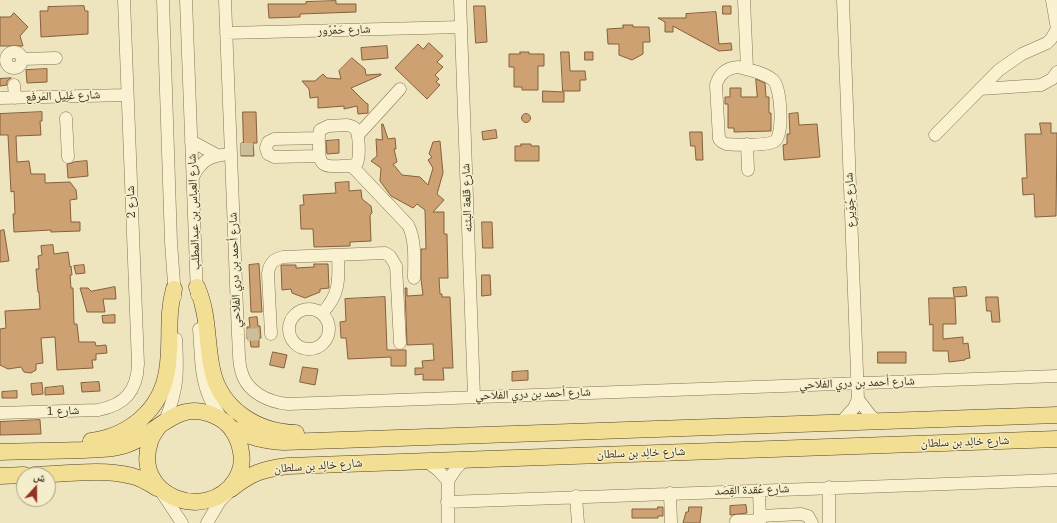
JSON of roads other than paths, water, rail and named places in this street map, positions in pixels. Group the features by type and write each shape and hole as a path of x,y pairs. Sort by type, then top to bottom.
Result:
{"main road":[{"path":"197,288 205,308 212,371 222,394 238,413 260,426 278,431 347,434 377,439"},
{"path":"56,451 71,444 104,439 117,435 141,420 150,410 164,386 167,372 168,319 174,289"},
{"path":"0,452 56,451 118,447 133,443 175,415 187,411 199,411 211,414 226,424 239,442 242,458 239,474 230,491 216,501 202,505 188,506 174,502 146,481 118,473 104,472 56,474"},
{"name":"شارع خالِد بن سلطان","path":"226,424 256,439 270,442 1057,415"},
{"path":"159,491 149,474 146,457 150,440 162,423"},
{"name":"شارع خالِد بن سلطان","path":"230,491 251,474 276,467 288,466 1057,439"},
{"path":"0,476 16,475"}],"street":[{"name":"شارع 2","path":"123,401 135,384 138,374 124,0"},
{"name":"شارع العباس بن عبدالمطلب","path":"162,423 174,396 178,371 171,242 163,0"},
{"name":"شارع العباس بن عبدالمطلب","path":"186,0 192,177 202,370 208,396 226,424"},
{"name":"شارع أحمد بن دري الفلاحي","path":"225,0 234,151 242,335 241,370 245,380 251,388 268,400 288,404 474,396 1057,376"},
{"name":"شارع قلعة البثنه","path":"460,0 474,396"},
{"path":"744,0 747,69"},
{"name":"شارع جُوَيرِع","path":"843,0 858,399"},
{"path":"935,135 1006,64 1022,54 1049,41 1057,29 1052,0"},
{"name":"شارع حَمْرُور","path":"226,33 461,27"},
{"path":"14,77 22,64 23,59 20,54 11,52 3,60 10,68 14,77 15,98"},
{"path":"23,59 56,58"},
{"path":"738,67 747,69 767,76 776,84 779,95 780,131 777,139 771,143 726,144 719,139 716,86 718,79 726,70 738,67"},
{"path":"980,89 1042,85 1052,79 1057,72"},
{"path":"358,135 400,89"},
{"name":"شارع غَلِيل المَرفَع","path":"0,98 127,95"},
{"path":"66,97 68,157"},
{"path":"350,125 356,130 358,135 358,161 352,166 325,166 321,162 319,156 318,138 320,130 328,126 350,125"},
{"path":"318,138 271,140 260,149 274,157 319,156"},
{"path":"191,141 217,155"},
{"path":"747,144 748,170"},
{"path":"192,177 202,164 217,155 234,151"},
{"path":"352,166 411,230 413,241 414,278"},
{"path":"289,333 266,334 268,267 272,262 277,258 283,257 385,253 390,256 396,266 400,343"},
{"path":"322,313 332,301 338,286 338,255"},
{"path":"306,309 322,313 327,319 329,327 329,334 325,342 319,347 312,349 304,349 297,346 289,333 289,324 292,317 298,312 306,309"},
{"path":"858,399 866,411 877,421"},
{"path":"841,422 854,408 858,399"},
{"name":"شارع 1","path":"0,413 98,410 123,401"},
{"path":"448,523 448,481 464,460"},
{"path":"426,461 438,470 448,481"},
{"name":"شارع عُقدة القِصَد","path":"448,502 576,496 1057,480"},
{"path":"829,487 829,523"},
{"path":"759,490 760,520"},
{"path":"159,491 182,523"},
{"path":"207,523 220,501 230,491"},
{"path":"670,493 671,523"},
{"path":"576,496 578,523"},
{"path":"736,521 760,520 800,514 808,516 812,523"}],"tunnel":[{"path":"241,149 254,149"},
{"path":"247,335 261,334"}]}
